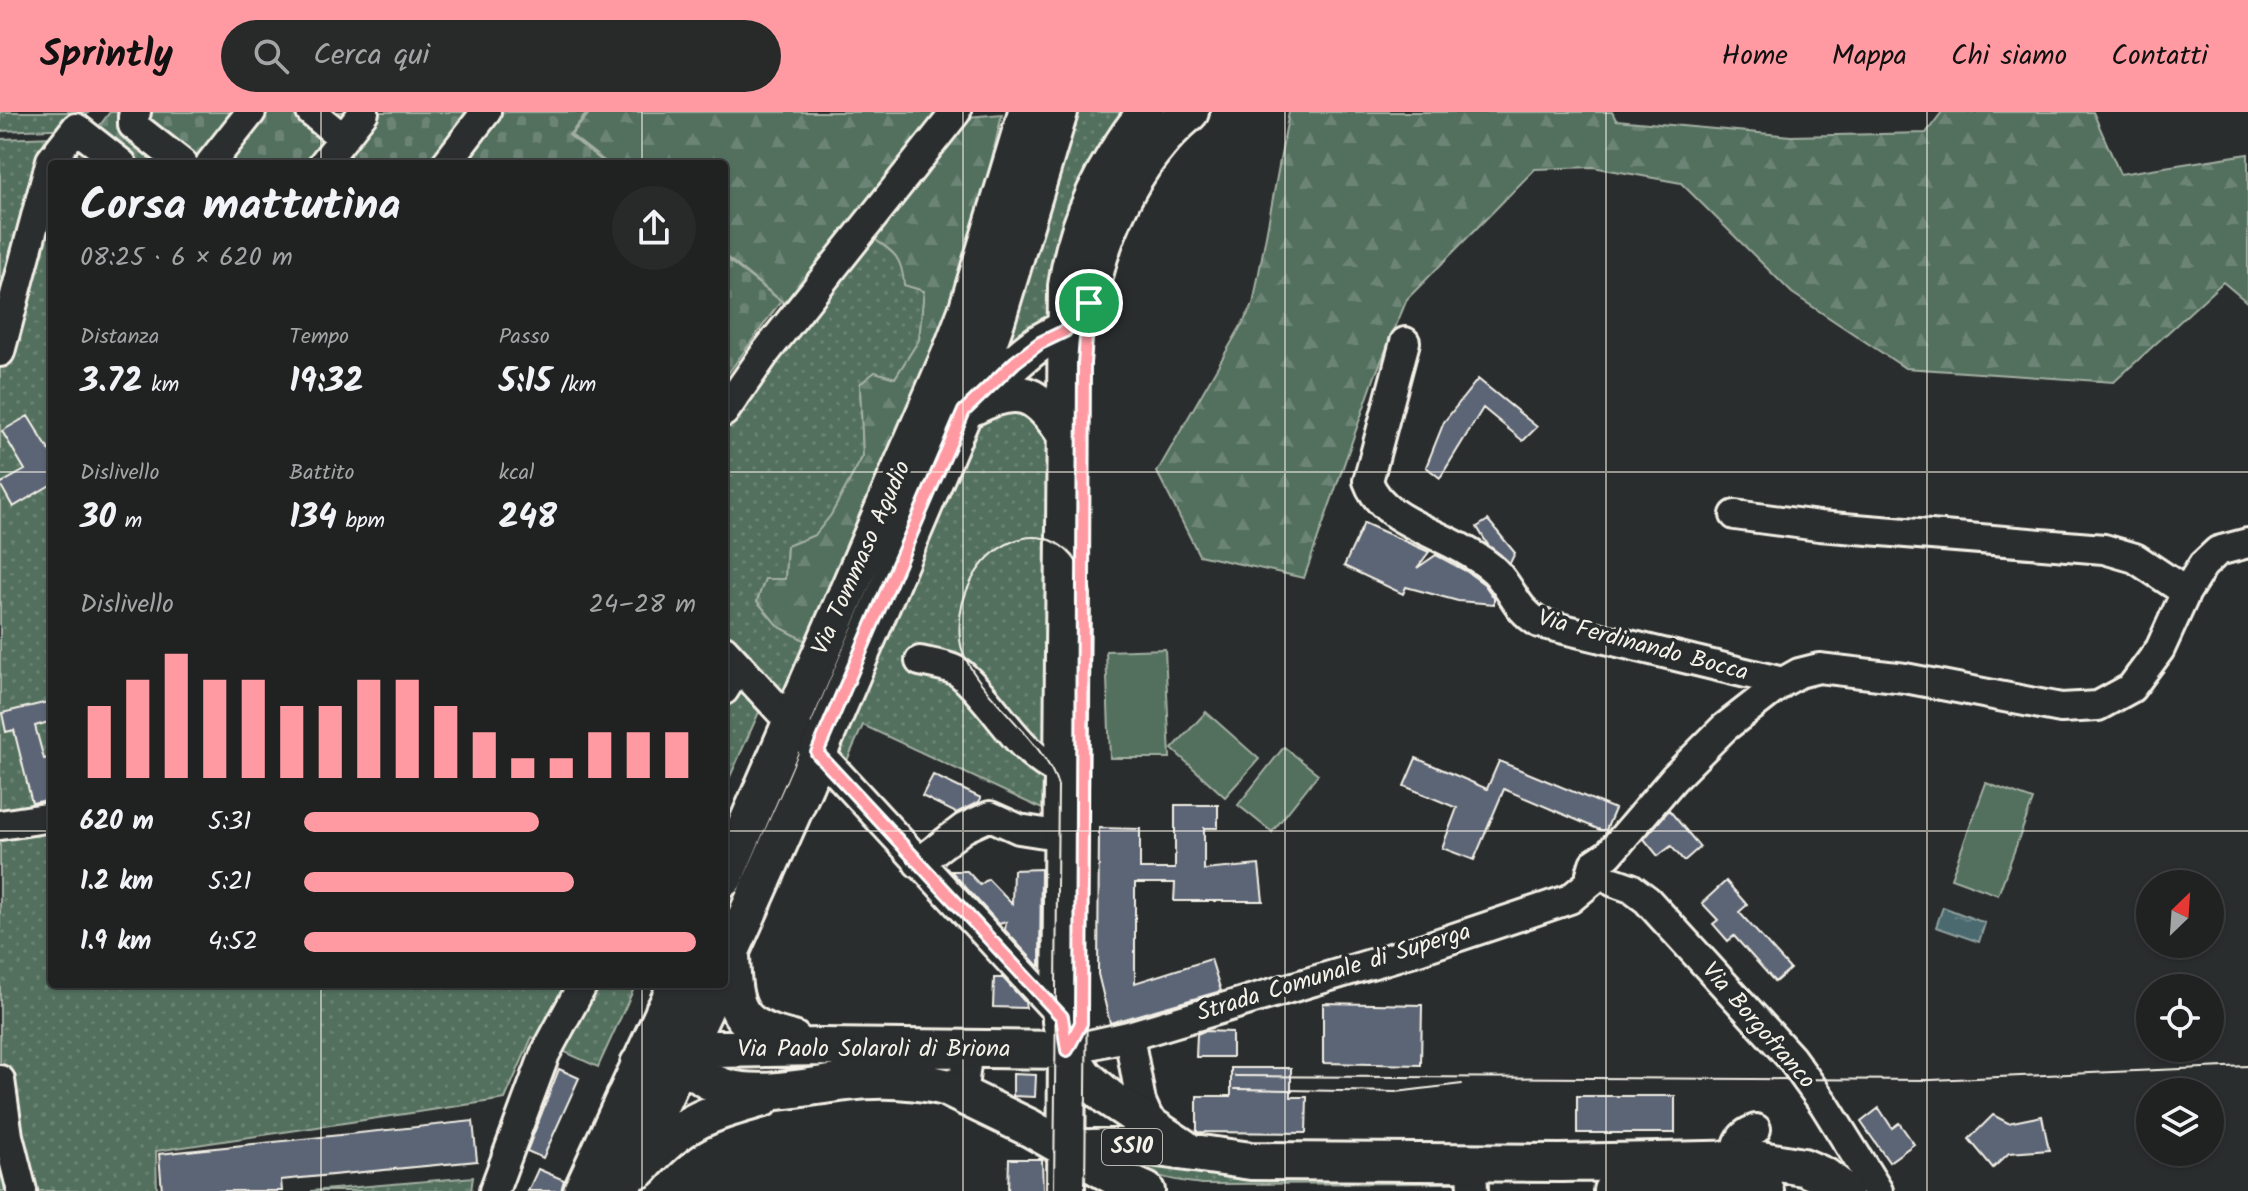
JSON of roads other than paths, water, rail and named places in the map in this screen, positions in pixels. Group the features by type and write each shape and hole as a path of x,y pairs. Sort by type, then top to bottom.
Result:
{"main road":[{"path":"949,403 967,311 1027,112"},
{"path":"949,403 996,321 1059,112"},
{"path":"1066,1191 1063,773 1065,331 1069,274 1088,205 1104,172 1146,112"},
{"path":"1064,1033 1081,1023 1084,363 1089,303 1101,251 1129,188 1155,151 1190,112"},
{"path":"949,403 1040,343 1065,331 1089,303"},
{"path":"949,403 1009,392 1021,393 1043,403 1065,434"},
{"name":"Via Tommaso Agudio","path":"728,868 790,721 949,403"},
{"name":"Via Tommaso Agudio","path":"728,959 817,753 949,403"},
{"path":"728,959 739,1011 744,1019 778,1037 822,1047"},
{"path":"621,1191 714,988"},
{"path":"582,1191 670,997"},
{"name":"Via Paolo Solaroli di Briona","path":"670,997 669,1034 687,1065 702,1079 718,1087 740,1091 788,1091 846,1082 908,1079 945,1087 1067,1149"},
{"path":"1064,1033 1088,1079 1153,1129 1195,1154"},
{"name":"Via Paolo Solaroli di Briona","path":"639,1064 714,1049 968,1049 1064,1033"},
{"path":"621,1191 664,1142 694,1121 788,1091"},
{"name":"SS10","path":"1067,1149 1144,1146 1251,1161 1473,1177 1743,1182"},
{"name":"SS10","path":"1067,1149 1146,1191"},
{"name":"SS10","path":"1612,1191 1743,1182 1780,1161 1824,1176 1844,1191"}],"street":[{"path":"136,112 133,125 178,160"},
{"path":"213,160 251,112"},
{"path":"311,112 343,138"},
{"path":"326,160 364,112"},
{"path":"449,160 486,112"},
{"path":"728,406 766,352 956,112"},
{"path":"51,160 76,128 117,160"},
{"path":"0,352 48,171"},
{"name":"Via Ferdinando Bocca","path":"1405,342 1368,481 1373,496 1393,512 1467,551 1492,568 1523,612 1539,623 1783,682"},
{"path":"1735,515 1848,529 2104,549 2135,558 2186,592"},
{"name":"Strada Comunale di Superga","path":"1064,1033 1129,1036 1421,949 1570,899 1604,874 1674,778 1724,728 1799,673 1819,668 1905,678 2061,708 2098,706 2131,688 2160,649 2186,592 2203,565 2218,551 2248,543"},
{"path":"920,661 959,672 1022,745 1047,766 1063,773"},
{"path":"729,669 790,721 918,863 1064,1033"},
{"path":"918,863 964,828 990,816 1019,829 1063,836"},
{"path":"0,825 48,818"},
{"name":"Via Borgofranco","path":"1604,874 1647,900 1791,1058 1824,1104 1878,1191"},
{"path":"494,1191 545,1054 581,988"},
{"path":"1129,1036 1141,1102 1153,1129"},
{"path":"962,1095 968,1049"},
{"path":"0,1080 8,1136 22,1191"},
{"path":"1743,1182 1738,1142 1745,1133 1756,1129"}],"water":[{"path":"1943,907 1985,923 1979,942 1936,927"}],"tram line":[{"path":"1054,1191 1058,786 1038,749 975,675 960,639 962,607 972,579 989,557 1010,542 1033,537 1056,543 1076,561 1091,593 1085,1191"},
{"path":"1235,1076 1931,1080 2248,1066"},
{"path":"1235,1089 1396,1092 1462,1084"}]}
